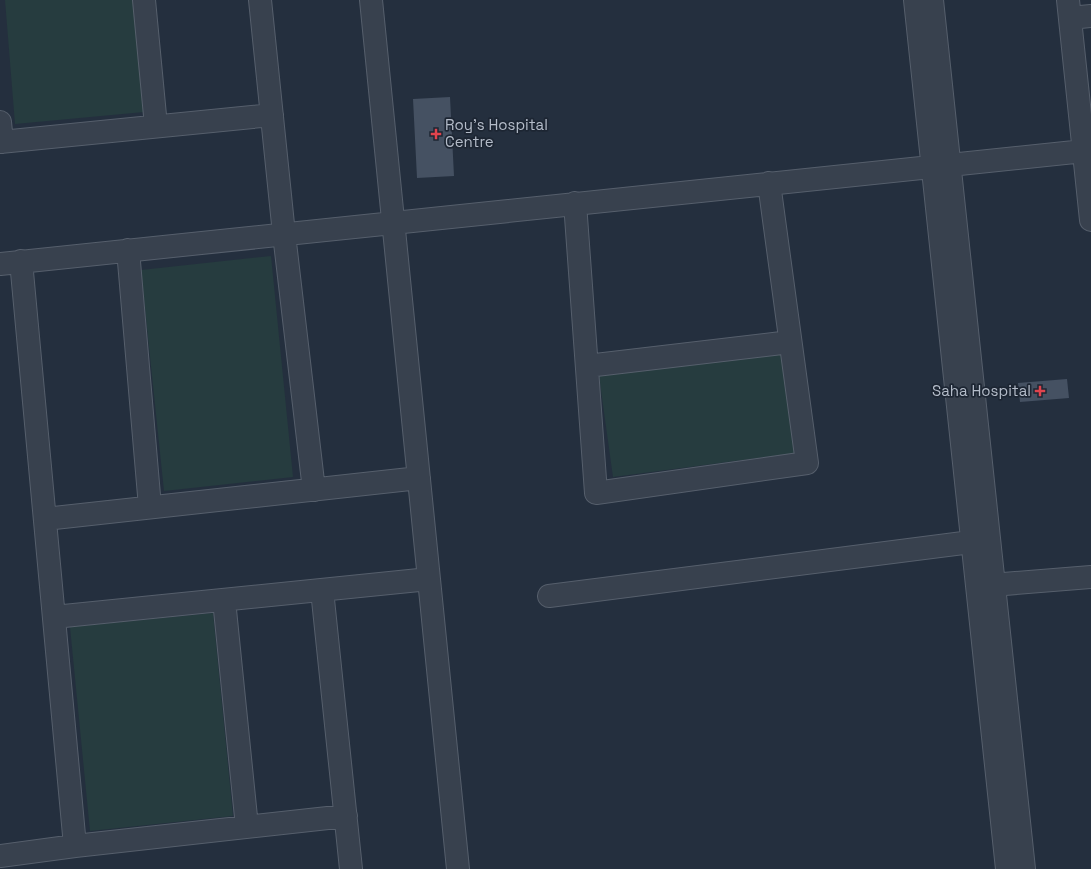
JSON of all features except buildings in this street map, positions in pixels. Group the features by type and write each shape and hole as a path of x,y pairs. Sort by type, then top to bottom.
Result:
{"street":[{"path":"144,0 156,126"},
{"path":"260,0 284,234 314,490"},
{"path":"371,0 458,869"},
{"path":"915,0 941,165 985,586 1007,869"},
{"path":"932,0 941,165 971,542 985,586 1024,869"},
{"path":"1076,11 1084,151 1090,208"},
{"path":"1,135 156,126 272,114"},
{"path":"75,846 45,519 10,262 1084,151"},
{"path":"575,203 596,493 807,463 769,183"},
{"path":"128,250 150,507"},
{"path":"586,366 790,342"},
{"path":"45,519 419,478"},
{"path":"550,596 971,542"},
{"path":"985,586 1091,577"},
{"path":"54,616 429,579"},
{"path":"322,590 351,869"},
{"path":"224,600 247,827"},
{"path":"0,856 75,846 346,816"}],"green space":[{"path":"5,0 135,0 144,112 15,124"},
{"path":"271,256 293,477 164,491 141,270"},
{"path":"784,353 796,453 613,477 599,376"},
{"path":"213,613 233,816 90,831 70,627"}],"place":[{"name":"Roy's Hospital Centre","path":"436,134"},
{"name":"Saha Hospital","path":"1040,391"}]}
